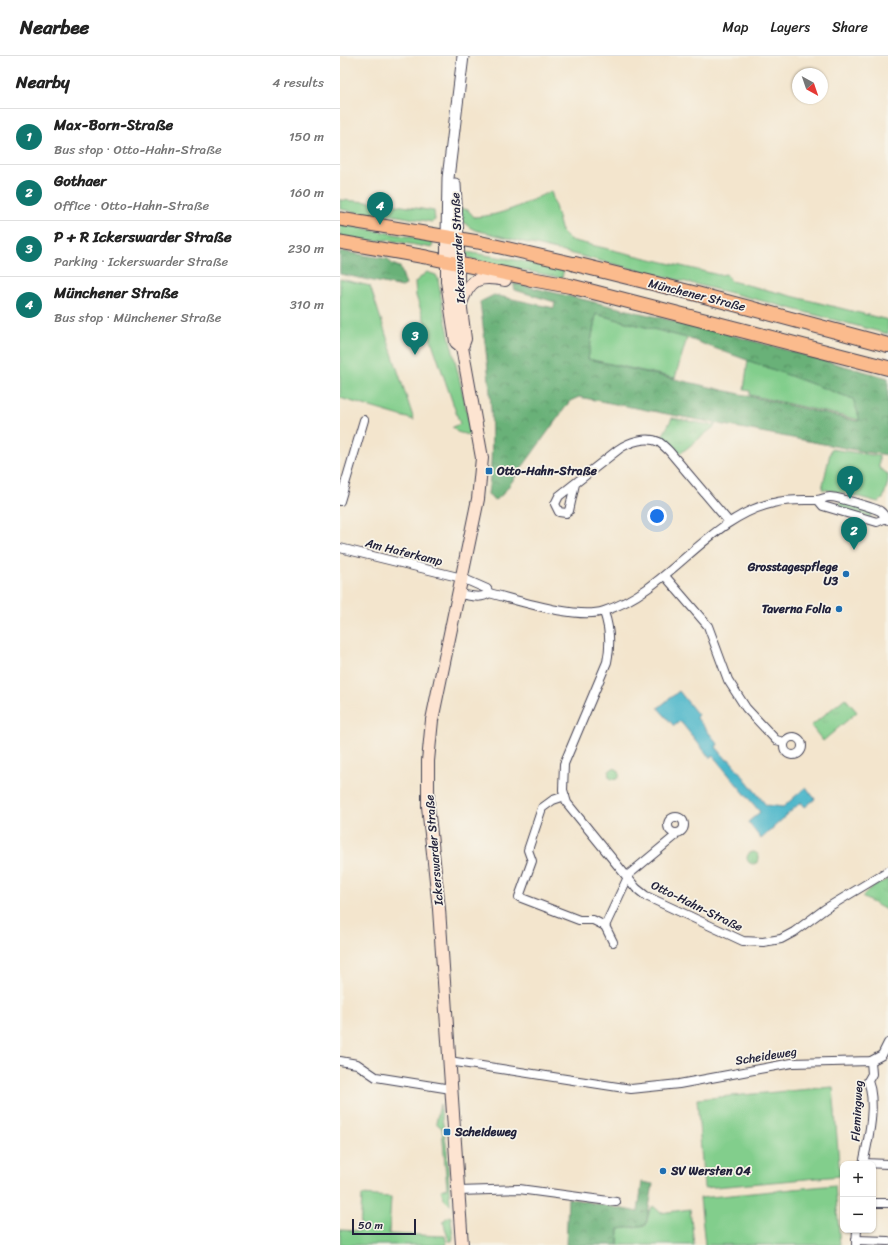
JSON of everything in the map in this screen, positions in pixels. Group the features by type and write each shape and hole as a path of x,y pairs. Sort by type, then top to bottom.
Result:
{"highway":[{"name":"Münchener Straße","path":"575,264 697,294 888,345"},
{"name":"Münchener Straße","path":"531,279 578,288 888,368"}],"main road":[{"name":"Münchener Straße","path":"340,219 452,238 530,253 575,264"},
{"name":"Ickerswarder Straße","path":"452,238 452,262 465,340 462,347 479,437 482,464 478,499 432,720 428,761 428,806 439,909 462,1245"},
{"name":"Münchener Straße","path":"340,242 452,262 531,279"},
{"name":"Ickerswarder Straße","path":"452,262 447,281 456,342 462,347"},
{"path":"460,304 469,286 480,278 488,277 518,281 531,279"}],"street":[{"name":"Ickerswarder Straße","path":"452,238 448,178 453,148 463,56"},
{"path":"340,501 364,420"},
{"path":"575,484 628,442 642,440 658,442 669,450 729,522"},
{"path":"462,578 487,589 489,593 558,610 583,613 604,612 631,599 665,576 729,522 753,510 773,503 794,500 818,500 831,497 880,511 887,517 877,522 823,506 818,500"},
{"name":"Am Haferkamp","path":"340,548 462,578"},
{"path":"665,576 708,626 733,690 746,708 776,740 784,742"},
{"path":"458,594 485,596 489,593"},
{"name":"Otto-Hahn-Straße","path":"604,612 610,634 610,647 607,662 564,764 562,777 567,803 627,877 646,896 743,941 763,942 781,939 794,932 825,908 888,871"},
{"path":"565,796 553,800 542,808 528,850 532,861 519,897 579,920 593,920 605,926 613,942"},
{"path":"605,926 627,877 674,837 674,833"},
{"path":"871,1061 882,1055 888,1043"},
{"path":"340,1061 357,1064 376,1077 451,1088"},
{"name":"Scheideweg","path":"449,1061 631,1089 680,1084 792,1063 871,1061"},
{"name":"Flemingweg","path":"864,1161 870,1135 871,1089 868,1081 872,1074 871,1061"},
{"name":"Flemingweg","path":"876,1164 888,1164"},
{"path":"458,1191 519,1189 616,1202"},
{"path":"876,1203 888,1203"},
{"path":"856,1243 888,1241"}],"green space":[{"path":"551,191 562,232 570,240 719,275 726,274 731,281 888,320 888,334 751,298 475,230 464,222 461,216 460,208 468,210 474,217 485,216 514,208"},
{"path":"340,200 384,203 434,211 435,220 432,222 381,213 380,217 340,209"},
{"path":"340,224 433,241 432,248 387,240 368,241 340,236"},
{"path":"340,251 388,259 392,264 400,267 406,285 402,287 340,274"},
{"path":"467,252 564,268 562,278 473,260 466,255"},
{"path":"427,272 436,275 438,279 445,318 471,434 468,435 457,432 452,427 460,424 416,296 415,282"},
{"path":"340,279 370,286 414,420 340,398"},
{"path":"513,283 717,331 888,378 888,455 865,452 579,397 570,401 503,494 497,499 493,500 488,494 491,470 492,422 480,302 494,295 554,308 555,302 515,290","holes":["596,314 687,338 853,399 860,420 857,421 588,359"]},
{"path":"596,314 687,338 675,378 588,359"},
{"path":"748,360 854,399 860,420 750,395 750,391 744,390"},
{"path":"672,418 715,426 681,453 662,437"},
{"path":"831,449 879,456 879,468 888,474 888,482 883,499 878,502 822,489"},
{"path":"841,502 872,511 870,518 839,508 838,504"},
{"path":"845,698 857,712 823,741 811,726"},
{"path":"614,768 618,770 620,774 618,778 614,780 610,778 608,774 610,770"},
{"path":"755,852 758,853 758,863 751,864 748,863 747,856 748,853"},
{"path":"888,879 888,911 862,897 869,889"},
{"path":"833,1087 840,1176 704,1188 697,1099"},
{"path":"440,1104 447,1150 450,1205 444,1199 441,1190 447,1188 442,1128 436,1123"},
{"path":"642,1182 653,1184 646,1225 619,1229 618,1245 566,1245 568,1198 638,1212"},
{"path":"835,1185 840,1245 705,1245 700,1198"},
{"path":"362,1195 391,1197 389,1234 445,1236 447,1245 340,1245 340,1230 360,1231"},
{"path":"653,1206 661,1213 690,1209 694,1245 618,1245 619,1229 646,1225 649,1212"},
{"path":"449,1216 451,1217 452,1241 449,1241 443,1221"}],"water":[{"path":"679,691 698,715 696,717 718,744 716,747 727,760 729,759 766,805 783,807 806,787 815,799 805,807 801,802 761,839 748,822 760,812 713,756 710,758 680,721 674,726 658,708"}],"place":[{"name":"Münchener Straße","path":"380,225"},
{"name":"P + R Ickerswarder Straße","path":"415,355"},
{"name":"Otto-Hahn-Straße","path":"489,471"},
{"name":"Max-Born-Straße","path":"850,499"},
{"name":"Gothaer","path":"854,550"},
{"name":"Grosstagespflege U3","path":"846,574"},
{"name":"Taverna Folia","path":"839,609"},
{"name":"Scheideweg","path":"447,1132"},
{"name":"SV Wersten 04","path":"663,1171"}]}
